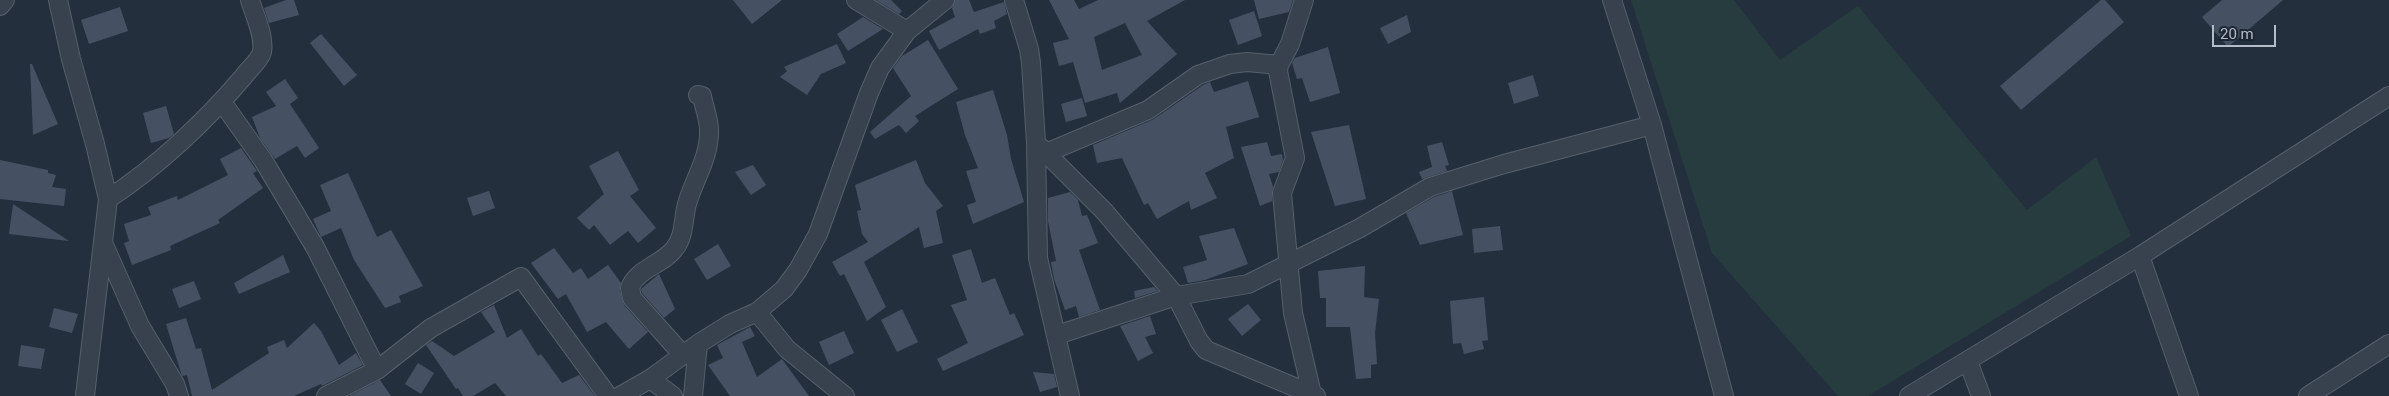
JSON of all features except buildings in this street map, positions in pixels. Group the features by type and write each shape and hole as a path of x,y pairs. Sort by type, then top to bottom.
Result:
{"street":[{"path":"0,6 5,0"},
{"path":"58,0 71,59 108,198 85,396"},
{"path":"108,198 143,173 222,102 262,53 262,41 250,0"},
{"path":"856,0 907,31"},
{"path":"620,396 650,379 682,354 730,324 757,312 784,289 798,270 818,234 869,92 880,68 907,31 945,0"},
{"path":"1014,0 1029,49 1041,148 1038,258 1070,396"},
{"path":"1304,0 1290,44 1279,65 1279,79 1295,158 1282,193 1290,262 1293,313 1314,395"},
{"path":"1612,0 1652,125 1724,396"},
{"path":"1041,148 1148,110 1198,75 1230,64 1247,62 1279,65"},
{"path":"682,354 632,298 630,288 634,279 676,248 681,237 687,204 708,146 709,129 702,96 698,95"},
{"path":"1910,396 2140,256 2389,96"},
{"path":"222,102 263,160 315,247 377,370"},
{"path":"1057,335 1176,296 1248,284 1360,228 1430,187 1504,164 1652,125"},
{"path":"1041,148 1104,212 1176,296 1199,341 1206,350 1314,395"},
{"path":"104,244 140,326 175,384 179,396"},
{"path":"2140,256 2189,396"},
{"path":"326,396 377,370 431,328 521,277 608,396"},
{"path":"757,312 787,349 845,396"},
{"path":"693,396 698,344"},
{"path":"2308,396 2389,344"},
{"path":"1968,361 1981,396"},
{"path":"650,379 673,396"}],"green space":[{"path":"1631,0 1734,0 1780,60 1858,6 2027,210 2096,157 2131,236 1868,396 1838,396 1712,253"}]}
